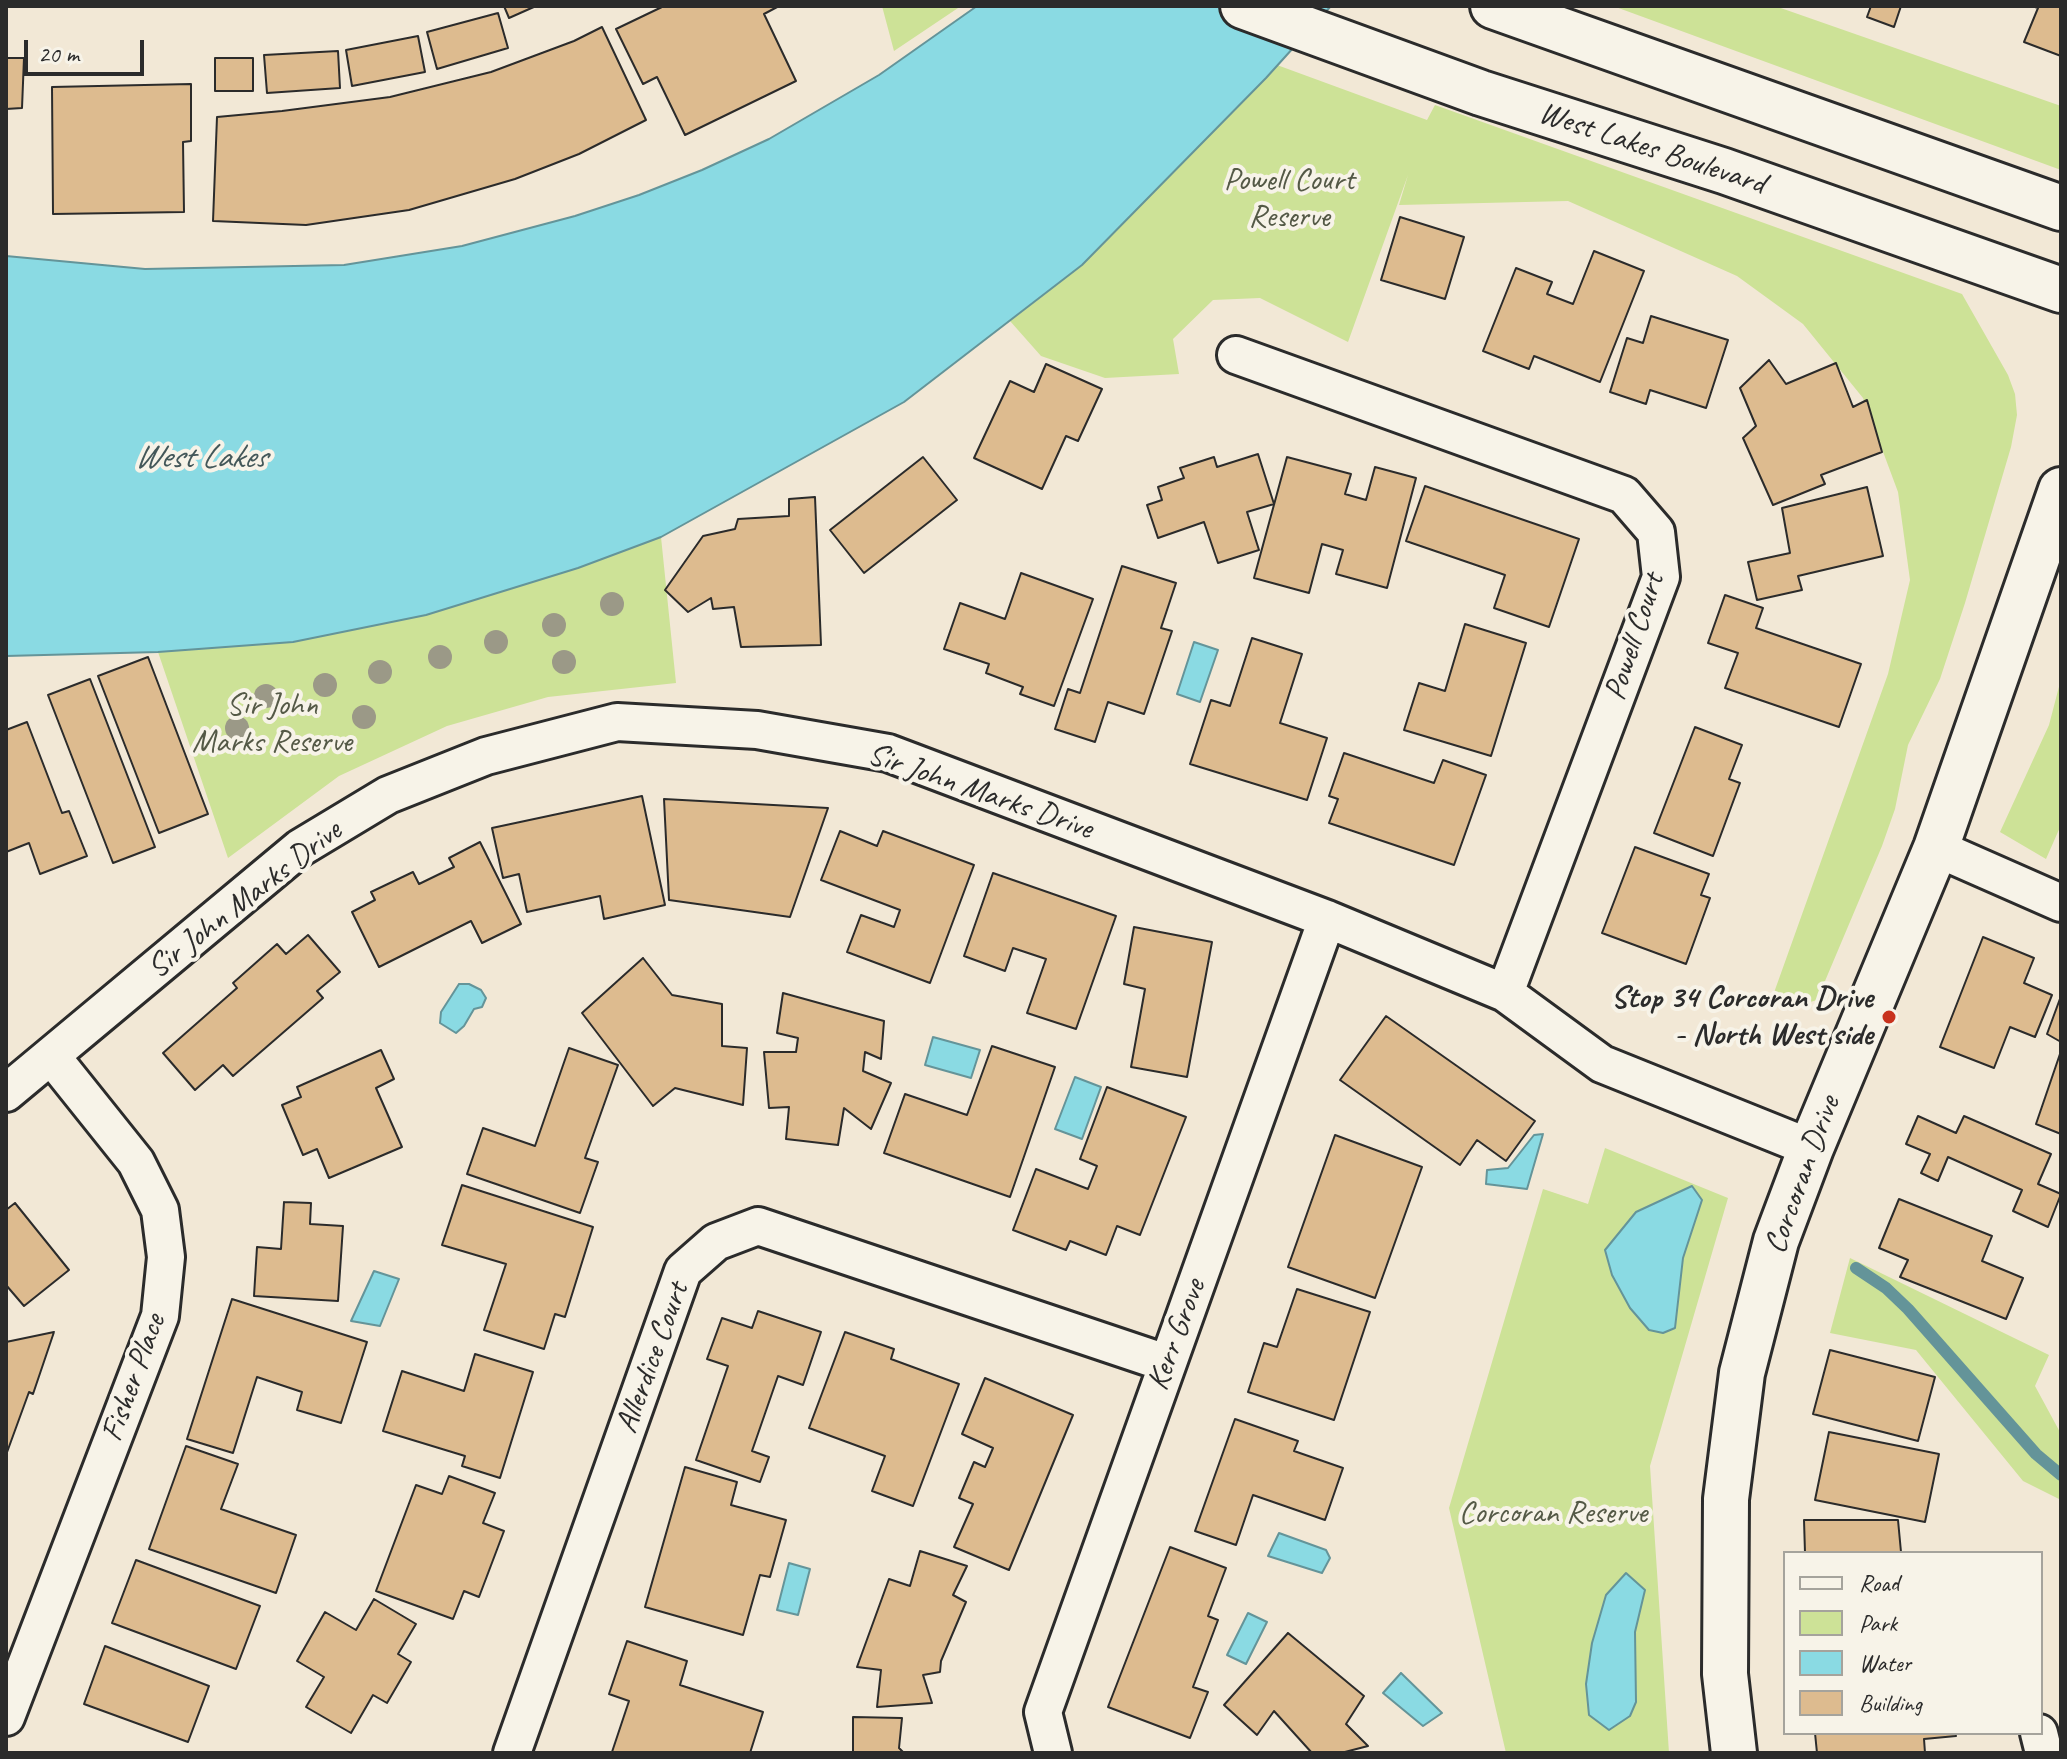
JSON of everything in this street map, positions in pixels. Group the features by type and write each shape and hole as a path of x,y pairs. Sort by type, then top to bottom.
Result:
{"main road":[{"name":"West Lakes Boulevard","path":"1243,6 1481,93 1724,171 2061,290"},
{"path":"1493,6 2061,208"},
{"name":"Corcoran Drive","path":"1734,1753 1725,1674 1726,1499 1742,1373 1776,1241 1811,1148 1936,848 2061,490"}],"street":[{"name":"Powell Court","path":"1236,355 1624,495 1656,532 1661,577 1505,993"},
{"name":"Sir John Marks Drive","path":"6,1093 300,848 388,795 486,756 617,722 757,730 888,753 1327,919 1505,993 1602,1064 1811,1148"},
{"path":"1936,848 2061,903"},
{"name":"Kerr Grove","path":"1053,1753 1043,1712 1327,919"},
{"name":"Fisher Place","path":"6,1717 160,1316 166,1257 160,1210 136,1162 52,1057"},
{"name":"Allerdice Court","path":"512,1753 683,1271 716,1242 758,1226 1166,1363"}],"green space":[{"path":"882,6 961,6 894,51"},
{"path":"1613,6 1775,6 2061,106 2061,170"},
{"name":"Powell Court Reserve","path":"1277,65 1427,120 1435,105 1962,294 2008,375 2015,394 2017,415 2011,447 1940,679 1908,745 1895,809 1817,1000 1797,1006 1771,1001 1888,674 1910,580 1898,492 1863,398 1803,324 1737,276 1568,201 1399,205 1408,175 1348,342 1260,298 1213,300 1173,339 1179,374 1105,378 1041,356 1010,321 1082,265"},
{"name":"Sir John Marks Reserve","path":"661,537 676,683 548,697 447,726 339,776 228,858 158,652 293,642 426,615 578,568"},
{"path":"2061,679 2061,825 2046,859 2000,832 2049,725"},
{"name":"Corcoran Reserve","path":"1605,1148 1728,1198 1650,1466 1669,1753 1506,1753 1449,1508 1543,1189 1588,1204"},
{"path":"1850,1258 2049,1355 2035,1386 2061,1434 2061,1500 2023,1481 1916,1350 1830,1333"}],"water":[{"name":"West Lakes","path":"977,6 1331,6 1266,78 1082,265 904,402 661,537 578,568 426,615 293,642 158,652 6,656 6,256 145,269 344,265 462,246 575,216 639,195 769,139 879,75"},
{"path":"1194,642 1218,650 1200,702 1177,694"},
{"path":"459,984 469,984 481,990 486,998 482,1007 474,1009 456,1033 440,1023 441,1012"},
{"path":"933,1037 980,1050 971,1078 925,1065"},
{"path":"1075,1077 1101,1087 1082,1139 1055,1129"},
{"path":"1543,1134 1527,1189 1486,1184 1487,1170 1508,1168 1534,1135"},
{"path":"1692,1186 1702,1200 1683,1258 1675,1328 1663,1333 1649,1330 1630,1308 1612,1275 1605,1250 1636,1212"},
{"path":"374,1271 399,1279 380,1326 351,1321"},
{"path":"1279,1533 1326,1550 1330,1558 1322,1573 1268,1556"},
{"path":"789,1563 810,1569 798,1615 777,1610"},
{"path":"1626,1573 1645,1590 1635,1632 1636,1702 1630,1716 1609,1730 1589,1715 1586,1684 1592,1643 1606,1595"},
{"path":"1248,1613 1267,1622 1246,1664 1227,1655"},
{"path":"1401,1673 1442,1713 1423,1726 1383,1693"}],"building":[{"path":"504,6 536,6 509,18"},
{"path":"664,6 779,6 764,14 796,81 685,135 657,77 643,84 616,29"},
{"path":"1871,6 1901,6 1894,27 1867,17"},
{"path":"2032,6 2061,6 2061,56 2024,42 2038,8"},
{"path":"498,13 508,48 437,69 427,32"},
{"path":"602,27 646,120 579,154 515,179 409,210 306,225 213,221 217,117 390,97 491,72 574,41"},
{"path":"418,36 425,72 352,86 346,50"},
{"path":"338,51 340,88 267,93 264,55"},
{"path":"6,58 24,58 22,108 6,109"},
{"path":"215,58 253,58 253,91 215,91"},
{"path":"191,84 191,141 183,142 184,212 53,214 52,87"},
{"path":"1400,217 1464,237 1445,299 1381,280"},
{"path":"1594,251 1644,271 1600,382 1534,356 1529,369 1483,351 1516,268 1552,282 1547,294 1573,304"},
{"path":"1651,316 1728,340 1706,408 1650,390 1646,404 1610,392 1627,338 1643,343"},
{"path":"1769,360 1786,384 1836,363 1853,407 1867,400 1882,452 1821,475 1825,484 1773,505 1743,438 1756,426 1740,388"},
{"path":"1046,364 1102,389 1078,441 1066,436 1042,489 974,458 1010,381 1034,392"},
{"path":"1258,454 1274,504 1247,512 1259,550 1218,563 1204,522 1158,538 1147,505 1162,500 1158,487 1184,478 1180,468 1214,457 1217,467"},
{"path":"923,457 957,500 864,573 830,530"},
{"path":"1287,457 1351,474 1345,494 1366,500 1375,467 1416,478 1387,588 1336,574 1343,550 1322,544 1309,593 1254,578"},
{"path":"1425,486 1579,539 1549,627 1494,608 1505,575 1406,541"},
{"path":"1867,487 1883,556 1798,576 1802,590 1757,600 1748,562 1790,553 1782,508"},
{"path":"815,497 821,645 741,647 734,607 713,609 711,598 688,612 665,590 703,536 735,529 738,519 789,516 789,499"},
{"path":"1122,566 1176,583 1161,628 1172,631 1144,714 1108,702 1095,742 1055,729 1068,689 1080,693"},
{"path":"1021,573 1093,599 1054,706 1020,694 1023,687 986,673 989,664 944,649 960,603 1005,619"},
{"path":"1725,595 1763,608 1756,628 1861,664 1839,727 1725,688 1738,653 1708,643"},
{"path":"1465,624 1526,643 1491,756 1404,730 1419,683 1445,691"},
{"path":"1252,638 1302,654 1280,723 1327,738 1307,800 1190,764 1211,700 1230,706"},
{"path":"148,657 208,814 159,833 98,676"},
{"path":"90,679 155,847 113,863 48,695"},
{"path":"27,722 62,813 69,811 87,856 40,874 29,843 6,852 6,730"},
{"path":"1695,727 1742,745 1729,779 1740,783 1713,856 1654,833"},
{"path":"1344,753 1434,783 1443,760 1486,775 1454,865 1329,823 1338,799 1329,796"},
{"path":"642,796 665,905 604,919 600,896 527,912 519,874 503,878 492,828"},
{"path":"664,799 828,808 790,917 669,900"},
{"path":"840,831 877,846 883,831 974,865 930,983 847,952 861,915 894,927 900,910 821,880"},
{"path":"480,842 521,924 482,943 471,921 379,967 352,912 375,900 371,892 413,872 419,884 454,867 449,858"},
{"path":"1635,847 1709,874 1701,895 1710,898 1686,964 1602,933"},
{"path":"993,873 1116,916 1076,1029 1027,1013 1046,959 1013,948 1005,971 964,956"},
{"path":"1134,927 1212,942 1187,1077 1131,1067 1145,989 1124,984"},
{"path":"308,935 340,972 317,991 323,998 233,1076 223,1065 195,1090 163,1053 237,988 233,983 277,944 286,954"},
{"path":"1983,937 2034,958 2024,983 2052,995 2035,1037 2010,1027 1994,1068 1940,1047"},
{"path":"643,958 672,995 722,1004 722,1046 747,1048 743,1105 675,1088 653,1106 582,1013"},
{"path":"783,993 884,1021 881,1059 865,1052 863,1071 891,1083 871,1129 844,1108 838,1145 786,1139 789,1107 769,1108 764,1052 796,1052 798,1038 777,1033"},
{"path":"2061,996 2061,1042 2047,1034"},
{"path":"1386,1016 1535,1121 1506,1161 1477,1140 1460,1165 1340,1080"},
{"path":"992,1046 1055,1067 1010,1197 884,1153 905,1094 967,1115"},
{"path":"569,1048 618,1065 585,1158 598,1162 580,1213 467,1174 483,1128 535,1146"},
{"path":"381,1050 394,1079 376,1088 402,1147 329,1178 317,1149 303,1155 282,1105 301,1097 297,1087"},
{"path":"2061,1051 2061,1134 2036,1124"},
{"path":"1107,1087 1186,1117 1140,1235 1117,1226 1106,1255 1070,1241 1066,1250 1013,1230 1036,1169 1088,1189 1097,1166 1080,1159"},
{"path":"1918,1116 1956,1133 1964,1116 2051,1154 2038,1184 2061,1194 2048,1227 2013,1211 2022,1190 1948,1157 1938,1181 1921,1173 1930,1154 1906,1144"},
{"path":"1335,1135 1422,1167 1375,1298 1288,1267"},
{"path":"462,1185 593,1227 565,1317 555,1314 544,1349 484,1330 506,1264 442,1245"},
{"path":"1899,1199 1992,1236 1982,1261 2023,1278 2006,1319 1900,1277 1908,1260 1879,1248"},
{"path":"284,1202 311,1203 310,1224 343,1226 338,1301 254,1296 257,1247 281,1249"},
{"path":"15,1203 69,1270 24,1306 6,1285 6,1210"},
{"path":"1297,1289 1370,1312 1334,1420 1248,1392 1264,1343 1277,1347"},
{"path":"232,1299 367,1342 341,1423 297,1410 302,1392 257,1377 233,1453 187,1439"},
{"path":"758,1311 821,1332 803,1385 778,1376 752,1451 769,1457 760,1482 696,1460 728,1366 707,1359 722,1318 752,1328"},
{"path":"54,1332 33,1394 29,1392 6,1455 6,1342"},
{"path":"845,1332 894,1349 891,1359 959,1384 913,1506 872,1491 885,1456 809,1428"},
{"path":"1830,1350 1935,1377 1918,1441 1813,1414"},
{"path":"475,1354 533,1372 500,1478 462,1466 465,1456 383,1431 402,1371 464,1391"},
{"path":"985,1378 1073,1415 1009,1570 954,1547 973,1504 959,1498 974,1462 985,1467 993,1448 962,1434"},
{"path":"1235,1419 1298,1441 1294,1451 1343,1468 1325,1520 1253,1495 1236,1545 1195,1531"},
{"path":"1829,1432 1939,1454 1925,1522 1815,1500"},
{"path":"186,1446 238,1464 221,1509 296,1535 276,1593 149,1549"},
{"path":"685,1467 737,1482 731,1505 786,1520 770,1577 760,1575 743,1635 645,1607"},
{"path":"449,1476 495,1493 483,1523 504,1531 479,1597 464,1591 453,1619 376,1591 416,1485 442,1494"},
{"path":"1804,1520 1898,1520 1901,1551 1805,1551"},
{"path":"1170,1547 1226,1568 1208,1616 1218,1620 1193,1687 1208,1692 1190,1738 1108,1707"},
{"path":"920,1551 967,1566 953,1595 966,1602 941,1661 940,1672 923,1675 932,1703 877,1707 881,1670 857,1667 889,1579 910,1586"},
{"path":"136,1560 260,1606 236,1669 112,1623"},
{"path":"374,1599 416,1624 398,1654 411,1662 387,1703 373,1695 351,1733 306,1707 324,1677 297,1661 325,1612 356,1630"},
{"path":"1288,1633 1364,1696 1346,1724 1368,1746 1341,1753 1312,1753 1274,1711 1257,1735 1224,1705"},
{"path":"627,1641 687,1661 680,1685 763,1712 750,1753 612,1752 629,1701 609,1694"},
{"path":"105,1646 209,1686 188,1742 84,1704"},
{"path":"853,1717 902,1718 899,1748 904,1753 853,1753"},
{"path":"1815,1735 1956,1736 1924,1739 1925,1753 1817,1753"}],"waterway":[{"path":"1856,1268 1886,1288 1908,1309 2036,1454 2061,1475"}],"place":[{"name":"Stop 34 Corcoran Drive - North West side","path":"1889,1017"}]}
